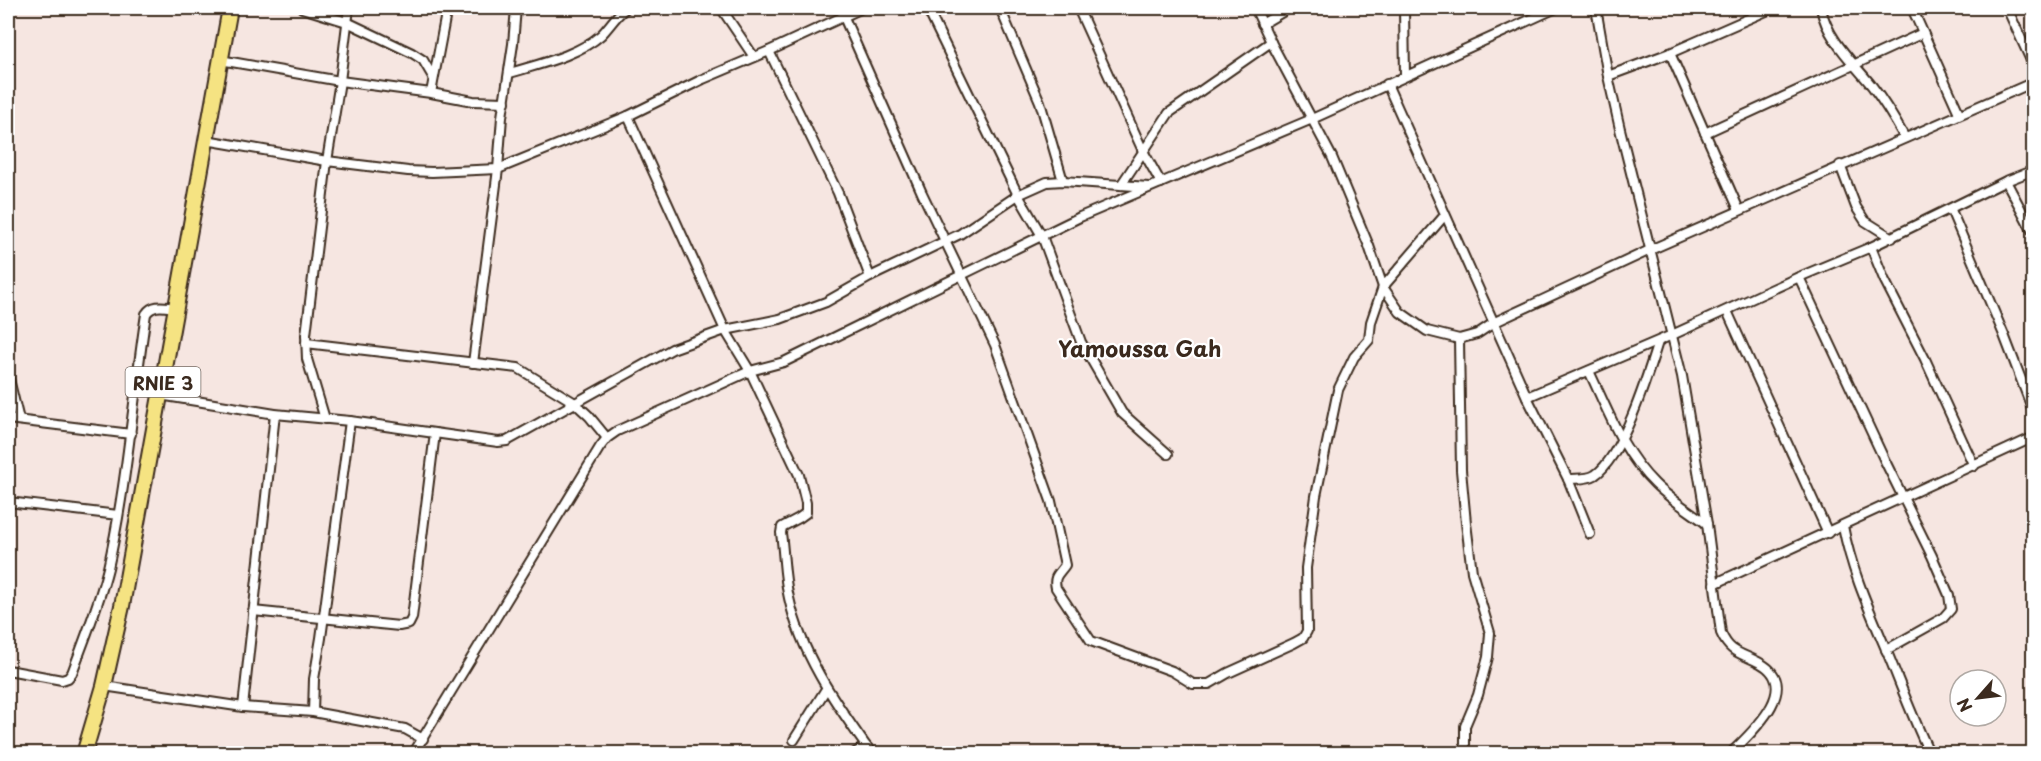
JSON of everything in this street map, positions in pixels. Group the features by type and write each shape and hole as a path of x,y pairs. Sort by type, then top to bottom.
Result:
{"highway":[{"name":"RNIE 3","path":"84,753 104,686 122,606 230,8"}],"street":[{"path":"302,8 346,22 412,53 423,60 433,77"},
{"path":"325,419 306,359 306,343 327,161 349,8"},
{"path":"431,93 447,8"},
{"path":"473,363 498,169 502,117 510,73 516,8"},
{"path":"510,73 550,61 599,37 626,8"},
{"path":"721,8 754,57"},
{"path":"206,140 327,161 432,172 498,169 628,116 862,8"},
{"path":"927,8 1018,195 1042,236 1081,342 1122,413 1168,454"},
{"path":"1000,8 1040,102 1063,181"},
{"path":"1078,8 1143,151 1161,183"},
{"path":"1255,8 1332,157 1369,246 1383,287 1400,312 1427,331 1459,339 1477,334 1495,322 1839,165 2034,82"},
{"path":"1262,24 1289,8"},
{"path":"1404,8 1405,76"},
{"path":"413,753 607,438 658,411 750,371 784,362 1080,217 1312,119 1553,8"},
{"path":"1596,8 1608,76 1682,376 1707,524 1721,633 1726,645 1740,655 1762,664 1775,677 1777,692 1773,705 1760,723 1730,753"},
{"path":"1608,76 1670,53 1773,8"},
{"path":"1821,8 1834,39 1886,105 1905,138"},
{"path":"1912,8 1959,113"},
{"path":"1916,16 1920,8"},
{"path":"2007,8 2034,67"},
{"path":"843,15 945,241 995,345 1052,501 1065,565 1054,581 1056,588 1091,640 1172,671 1193,684 1209,684 1294,643 1303,638 1307,631 1306,568 1316,496 1338,390 1354,357 1369,340 1371,322 1383,287 1445,215"},
{"path":"1705,133 1923,33"},
{"path":"1121,185 1169,113 1271,42"},
{"path":"769,51 838,193 870,278"},
{"path":"1670,53 1739,210"},
{"path":"220,60 473,101 505,102"},
{"path":"1387,84 1527,397 1568,479 1590,534"},
{"path":"628,116 725,330 750,371 799,475 806,503 806,513 782,527 781,533 789,598 804,643 826,689 866,746 874,753"},
{"path":"1839,165 1856,207 1865,221 1892,238"},
{"path":"1527,397 1658,342 1799,277 1892,238 2006,181 2034,170"},
{"path":"2006,181 2034,234"},
{"path":"160,395 275,414 350,421 498,442 507,441 672,349 725,330 780,319 813,307 945,241 988,217 1018,195 1047,182 1151,187"},
{"path":"1951,210 2034,413"},
{"path":"1871,247 1884,279 1921,351 1974,466"},
{"path":"1799,277 1949,595 1951,609 1943,618 1886,650"},
{"path":"8,670 62,680 68,678 72,673 107,571 131,434 146,314 150,308 156,306 177,308"},
{"path":"1727,311 1828,533"},
{"path":"1459,339 1461,470 1466,523 1472,572 1490,633 1488,657 1478,695 1465,726 1465,753"},
{"path":"1568,479 1588,478 1605,465 1621,439 1642,393 1658,342"},
{"path":"306,343 518,368 575,403 607,438"},
{"path":"1589,371 1621,439 1634,459 1655,485 1707,524"},
{"path":"8,375 19,420"},
{"path":"243,707 275,414"},
{"path":"8,419 131,434"},
{"path":"313,712 314,679 350,421"},
{"path":"253,611 399,626 409,624 412,618 435,433"},
{"path":"1714,584 2034,438"},
{"path":"8,502 118,515"},
{"path":"1843,526 1849,556 1904,696 1930,753"},
{"path":"104,686 243,707 313,712 405,729 423,739"},
{"path":"794,740 826,689"},
{"path":"853,753 866,746"}],"district":[{"name":"Yamoussa Gah","path":"1140,347"}]}
